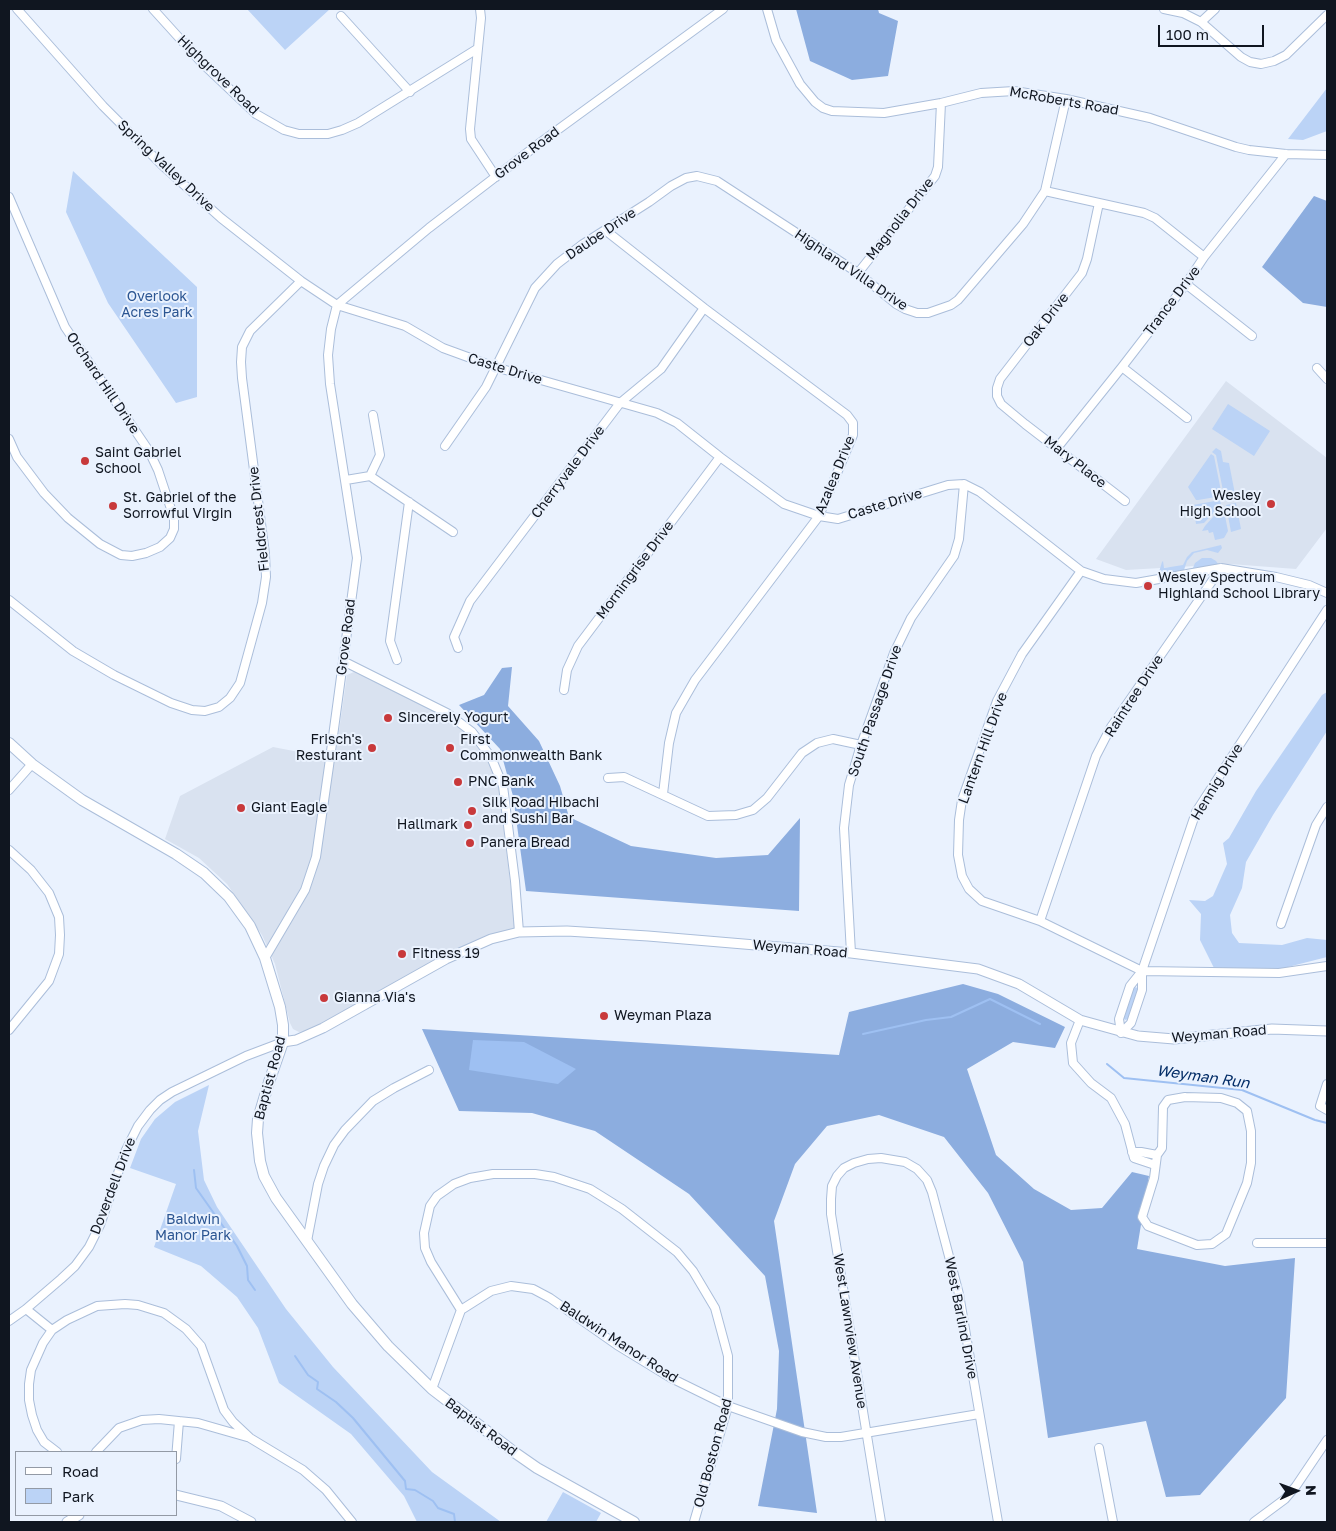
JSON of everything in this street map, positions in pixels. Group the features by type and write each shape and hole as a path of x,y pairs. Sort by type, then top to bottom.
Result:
{"main road":[{"name":"Baptist Road","path":"9,743 32,764 82,800 176,854 204,873 217,884 240,911 265,958 280,1007 283,1025 283,1042 258,1119 258,1147 264,1176 276,1198 358,1311 388,1346 432,1389 514,1452 537,1468 634,1522"}],"street":[{"name":"Spring Valley Drive","path":"16,9 103,106 162,166 221,218 301,281 335,304"},
{"name":"Highgrove Road","path":"152,9 201,62 256,114 284,130 299,134 328,134 358,123 477,49"},
{"path":"480,9 481,18 470,129 471,139 496,177"},
{"name":"Grove Road","path":"265,958 305,890 316,857 357,558 329,374 328,355 335,304 428,228 723,9"},
{"name":"McRoberts Road","path":"768,9 774,37 800,84 815,102 823,108 832,111 884,113 941,103 997,90 1014,91 1066,99 1150,118 1236,148 1286,154 1327,155"},
{"path":"1164,9 1183,12 1200,22 1241,57 1250,62 1261,64 1274,61 1286,55 1327,15"},
{"path":"1200,22 1215,9"},
{"path":"340,16 410,92"},
{"name":"Highland Villa Drive","path":"649,202 686,178 697,176 718,181 858,273 896,304 917,313 928,314 942,310 958,300 1023,224 1045,190 1066,99"},
{"name":"Magnolia Drive","path":"858,273 935,176 938,167 941,103"},
{"name":"Trance Drive","path":"1058,448 1122,368 1186,284 1204,257 1286,154"},
{"path":"1045,190 1099,204 1144,212 1155,218 1204,257"},
{"name":"Orchard Hill Drive","path":"9,197 65,327 149,450 158,470 174,518 174,529 170,538 160,547 146,553 132,556 121,555 87,534 44,494 17,457 9,439"},
{"name":"Daube Drive","path":"445,446 486,387 535,288 557,264 583,244 649,202"},
{"name":"Oak Drive","path":"1025,424 1001,404 997,396 1000,379 1082,273 1087,259 1099,204"},
{"name":"Azalea Drive","path":"605,230 704,308 847,416 853,423 853,435 819,516 695,680 676,712 669,743 664,794"},
{"name":"Fieldcrest Drive","path":"9,600 73,651 114,675 171,703 192,710 205,711 219,708 230,698 240,683 262,603 266,578 265,554 242,378 242,347 250,331 301,281"},
{"path":"1186,284 1252,336"},
{"name":"Caste Drive","path":"335,304 405,326 443,348 495,367 657,413 676,423 784,504 819,516 838,519 948,485 964,484"},
{"name":"Cherryvale Drive","path":"458,648 454,637 470,601 620,403 661,369 704,308"},
{"path":"1122,368 1187,418"},
{"path":"1317,368 1327,379"},
{"path":"370,476 380,455 373,415"},
{"name":"Mary Place","path":"1025,424 1125,501"},
{"path":"9,462 17,457"},
{"name":"Morningrise Drive","path":"564,690 567,670 578,646 720,457"},
{"path":"346,480 370,476 453,532"},
{"path":"964,484 980,492 1081,571 1104,579 1136,582 1220,568 1309,585 1327,594"},
{"name":"South Passage Drive","path":"850,953 844,828 849,785 861,745 894,654 911,618 954,556 959,539 964,484"},
{"path":"397,660 390,640 409,502"},
{"name":"Raintree Drive","path":"1040,921 1096,756 1111,727 1220,568"},
{"name":"Lantern Hill Drive","path":"1081,571 1022,654 997,701 962,800 959,820 958,855 962,876 969,889 982,901 1040,921 1142,971 1279,973 1327,966"},
{"name":"Hennig Drive","path":"1121,1033 1131,1023 1142,990 1142,971 1196,812 1327,610"},
{"path":"343,661 447,714 472,732 491,757 503,786 520,932"},
{"path":"608,778 624,777 708,816 736,816 753,810 767,798 802,754 816,743 833,739 861,745"},
{"path":"9,790 32,764"},
{"path":"1281,924 1316,825 1327,807"},
{"path":"9,850 32,870 49,893 59,917 60,935 59,954 49,981 9,1030"},
{"name":"Weyman Road","path":"283,1042 296,1040 323,1028 461,952 491,939 520,932 566,931 639,935 850,953 978,970 1019,984 1080,1020 1121,1033 1138,1036 1174,1039 1272,1029 1327,1030"},
{"name":"Hennig Drive","path":"1121,1033 1119,1019 1130,986 1142,971"},
{"path":"1080,1020 1071,1043 1073,1063 1091,1083 1111,1098 1125,1124 1134,1158 1155,1165"},
{"name":"Doverdell Drive","path":"9,1321 26,1309 75,1266 89,1247 100,1225 126,1150 138,1126 150,1110 172,1092 250,1054 283,1042"},
{"path":"307,1241 318,1184 324,1166 339,1138 373,1101 429,1070"},
{"path":"1327,1084 1320,1106 1327,1110"},
{"path":"1185,1097 1221,1098 1237,1103 1247,1111 1251,1131 1251,1163 1247,1184 1226,1234 1212,1244 1197,1244 1148,1226 1142,1217 1154,1178 1155,1165 1156,1155 1162,1148 1162,1107 1168,1100 1185,1097"},
{"path":"1132,1152 1156,1155"},
{"name":"West Barlind Drive","path":"868,1159 893,1159 905,1162 927,1180 932,1192 959,1294 998,1522"},
{"name":"West Lawnview Avenue","path":"868,1159 844,1168 832,1186 830,1199 881,1522"},
{"name":"Old Boston Road","path":"460,1310 431,1262 425,1248 424,1233 430,1206 437,1196 449,1187 470,1178 493,1174 517,1173 554,1177 590,1189 622,1209 677,1252 706,1290 715,1308 726,1345 729,1381 728,1406 694,1522"},
{"path":"1257,1243 1327,1243"},
{"name":"Baldwin Manor Road","path":"460,1310 491,1291 511,1286 533,1289 550,1298 617,1345 671,1378 728,1406 789,1428 826,1437 866,1434 979,1414"},
{"path":"56,1451 44,1442 37,1430 29,1400 29,1384 36,1358 52,1330 67,1320 97,1306 125,1304 138,1305 164,1313 186,1329 201,1346 224,1410 233,1422 250,1438"},
{"path":"26,1309 52,1330"},
{"path":"432,1389 460,1310"},
{"path":"97,1451 112,1433 128,1424 142,1420 159,1419 198,1423 225,1429 250,1438 303,1470 326,1490 352,1522"},
{"path":"177,1451 179,1421"},
{"path":"1254,1522 1285,1499 1327,1440"},
{"path":"1099,1448 1112,1522"},
{"path":"178,1495 221,1506 251,1522"}],"shaded area":[{"path":"796,9 878,9 879,13 898,21 888,76 852,80 810,61"},
{"path":"1314,196 1327,201 1327,307 1303,303 1262,267"},
{"path":"1226,381 1327,458 1327,528 1296,569 1230,564 1126,570 1096,559"},
{"path":"512,667 508,706 539,741 560,786 569,817 631,846 716,858 768,855 800,818 799,911 526,891 513,796 500,749 459,705 484,695 502,668"},
{"path":"354,672 448,718 469,733 486,758 499,788 515,924 514,929 438,960 318,1026 299,1032 293,1029 290,1023 275,964 262,935 227,884 199,858 165,839 180,796 273,747 335,759 347,675"},
{"path":"963,984 998,994 1065,1027 1055,1048 1013,1042 967,1069 996,1155 1034,1189 1071,1210 1102,1208 1132,1172 1149,1176 1137,1249 1225,1266 1295,1258 1286,1398 1200,1495 1166,1497 1146,1421 1048,1438 1023,1262 988,1193 944,1137 879,1115 827,1126 795,1164 774,1221 817,1513 758,1506 777,1409 779,1351 765,1276 689,1194 595,1131 532,1113 459,1111 422,1029 839,1055 849,1012"},
{"path":"473,1040 524,1042 576,1069 558,1084 469,1070"}],"green space":[{"path":"247,9 330,9 285,50"},
{"path":"1327,88 1327,131 1303,140 1288,139"},
{"name":"Overlook Acres Park","path":"73,171 197,287 197,397 176,403 108,303 66,212"},
{"path":"1228,404 1270,431 1254,456 1212,429"},
{"path":"1216,448 1221,451 1223,462 1229,463 1235,494 1224,496 1216,455 1212,452"},
{"path":"1211,454 1214,456 1222,496 1196,500 1188,487"},
{"path":"1220,500 1221,505 1204,523 1196,524 1193,505"},
{"path":"1236,503 1241,529 1231,532 1226,505"},
{"path":"1223,506 1228,531 1224,538 1215,540 1213,532 1209,533 1208,530 1202,531"},
{"path":"1221,545 1222,548 1218,553 1207,550 1194,553 1187,561 1184,570 1162,574 1159,572 1163,561 1164,568 1183,565 1192,552"},
{"path":"1202,558 1211,558 1218,564 1217,566 1193,568 1195,563"},
{"path":"1327,692 1327,731 1273,815 1246,862 1242,888 1230,915 1232,933 1239,943 1282,945 1307,938 1327,940 1327,957 1284,968 1214,968 1200,940 1201,914 1189,900 1205,901 1213,896 1227,864 1223,843 1229,838 1256,791 1322,695"},
{"path":"1134,987 1138,988 1138,990 1129,1019 1125,1020 1123,1017"},
{"name":"Baldwin Manor Park","path":"209,1085 198,1131 204,1180 217,1207 286,1309 333,1367 432,1472 501,1522 417,1522 404,1496 351,1434 279,1383 258,1328 237,1297 201,1266 154,1247 176,1184 130,1168 141,1139 155,1119 175,1102"},
{"path":"563,1492 601,1513 596,1522 546,1522"}],"waterway":[{"name":"Weyman Run","path":"863,1034 926,1020 951,1017 990,999 1040,1024"},
{"name":"Weyman Run","path":"1107,1064 1124,1078 1242,1090 1315,1120 1327,1123"},
{"path":"194,1170 196,1188 237,1246 247,1266 248,1280 255,1290"},
{"path":"295,1356 308,1375 318,1382 317,1389 336,1402 353,1418 405,1481 406,1489 415,1490 433,1501 438,1508 454,1514 455,1522"}],"place":[{"name":"Saint Gabriel School","path":"85,461"},
{"name":"Wesley High School","path":"1271,504"},
{"name":"St. Gabriel of the Sorrowful Virgin","path":"113,506"},
{"name":"Wesley Spectrum Highland School Library","path":"1148,586"},
{"name":"Sincerely Yogurt","path":"388,718"},
{"name":"Frisch's Resturant","path":"372,748"},
{"name":"First Commonwealth Bank","path":"450,748"},
{"name":"PNC Bank","path":"458,782"},
{"name":"Giant Eagle","path":"241,808"},
{"name":"Silk Road Hibachi and Sushi Bar","path":"472,811"},
{"name":"Hallmark","path":"468,825"},
{"name":"Panera Bread","path":"470,843"},
{"name":"Fitness 19","path":"402,954"},
{"name":"Gianna Via's","path":"324,998"},
{"name":"Weyman Plaza","path":"604,1016"}]}
